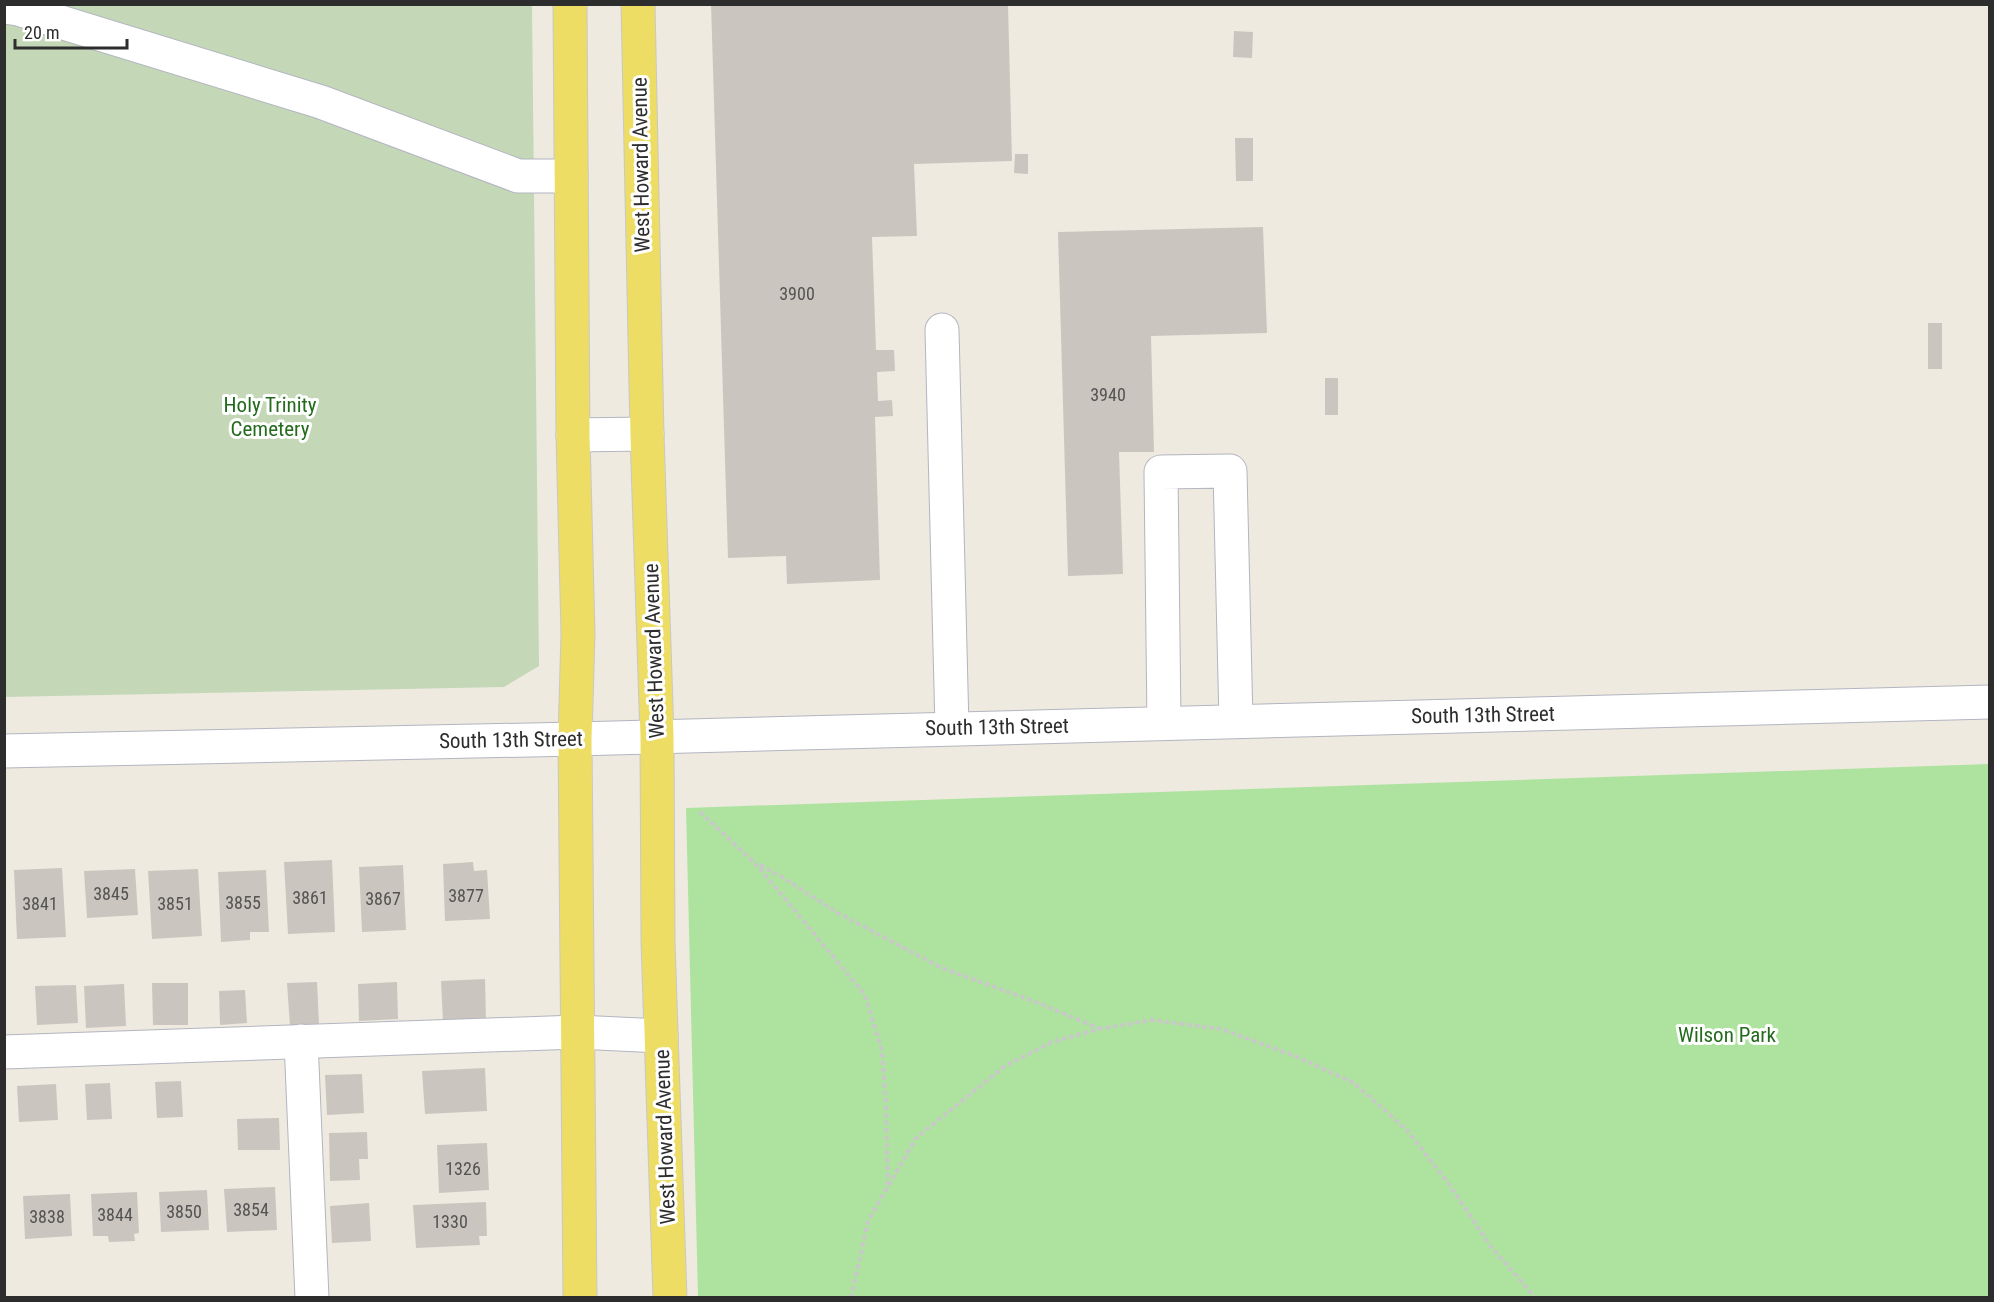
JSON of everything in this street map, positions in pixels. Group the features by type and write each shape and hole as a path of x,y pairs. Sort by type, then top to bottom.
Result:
{"main road":[{"path":"570,4 573,435 578,633 574,739 580,1298"},
{"name":"West Howard Avenue","path":"638,4 647,434 657,736 658,942 670,1298"}],"street":[{"path":"4,7 18,9 321,102 518,176 571,176"},
{"path":"942,330 952,728"},
{"path":"573,435 647,434"},
{"path":"1164,723 1161,472 1230,471 1236,721"},
{"name":"South 13th Street","path":"4,751 574,739 1989,702"},
{"path":"4,1052 577,1032 661,1036"},
{"path":"301,1041 312,1298"}],"path":[{"path":"700,812 756,864 865,995 882,1051 888,1187"},
{"path":"756,864 785,879 838,913 942,968 1041,1004 1099,1029"},
{"path":"852,1298 868,1221 916,1138 1005,1066 1052,1042 1099,1029 1152,1020 1221,1029 1295,1056 1354,1083 1407,1130 1448,1183 1492,1248 1534,1297"}],"green space":[{"name":"Holy Trinity Cemetery","path":"4,5 532,5 539,666 504,687 5,697"},
{"name":"Wilson Park","path":"1989,764 1989,1297 698,1297 686,808"}],"building":[{"path":"711,4 1008,4 1012,161 914,164 917,236 872,237 876,350 894,350 895,371 877,372 878,401 892,400 893,416 875,417 880,580 787,584 786,556 728,558"},
{"path":"1234,31 1253,32 1252,58 1233,57"},
{"path":"1235,138 1253,138 1253,181 1236,181"},
{"path":"1015,154 1028,154 1028,174 1014,173"},
{"path":"1263,227 1267,333 1151,336 1154,452 1119,452 1123,574 1068,576 1058,232"},
{"path":"1928,323 1942,323 1942,369 1928,369"},
{"path":"1325,378 1338,378 1338,415 1325,415"},
{"path":"332,860 335,932 288,934 284,862"},
{"path":"473,862 474,871 487,870 490,919 445,921 443,864"},
{"path":"403,865 406,930 362,932 359,867"},
{"path":"62,868 66,937 17,939 14,870"},
{"path":"135,869 138,915 87,918 84,871"},
{"path":"198,869 202,936 152,939 148,871"},
{"path":"266,870 269,932 250,932 250,940 221,942 218,872"},
{"path":"485,979 486,1020 443,1022 441,981"},
{"path":"317,982 319,1024 290,1026 287,983"},
{"path":"397,982 398,1019 359,1021 358,984"},
{"path":"152,983 188,983 188,1025 153,1025"},
{"path":"124,984 126,1026 86,1028 84,986"},
{"path":"76,985 78,1023 37,1025 35,986"},
{"path":"245,990 247,1023 220,1025 219,991"},
{"path":"485,1068 487,1111 425,1114 422,1071"},
{"path":"362,1074 364,1113 327,1115 325,1075"},
{"path":"181,1081 183,1117 157,1118 155,1082"},
{"path":"110,1083 112,1119 87,1120 85,1084"},
{"path":"56,1084 58,1120 19,1122 17,1086"},
{"path":"279,1118 280,1150 238,1150 237,1119"},
{"path":"367,1132 368,1159 359,1159 360,1180 330,1181 329,1133"},
{"path":"487,1143 489,1190 439,1193 437,1145"},
{"path":"275,1187 277,1230 227,1232 224,1189"},
{"path":"207,1190 209,1230 161,1232 159,1192"},
{"path":"137,1192 139,1233 134,1234 135,1241 109,1242 108,1236 93,1236 91,1194"},
{"path":"70,1194 72,1236 25,1239 23,1196"},
{"path":"486,1202 487,1236 479,1236 480,1245 416,1248 413,1205"},
{"path":"369,1203 371,1241 332,1243 330,1206"}]}
